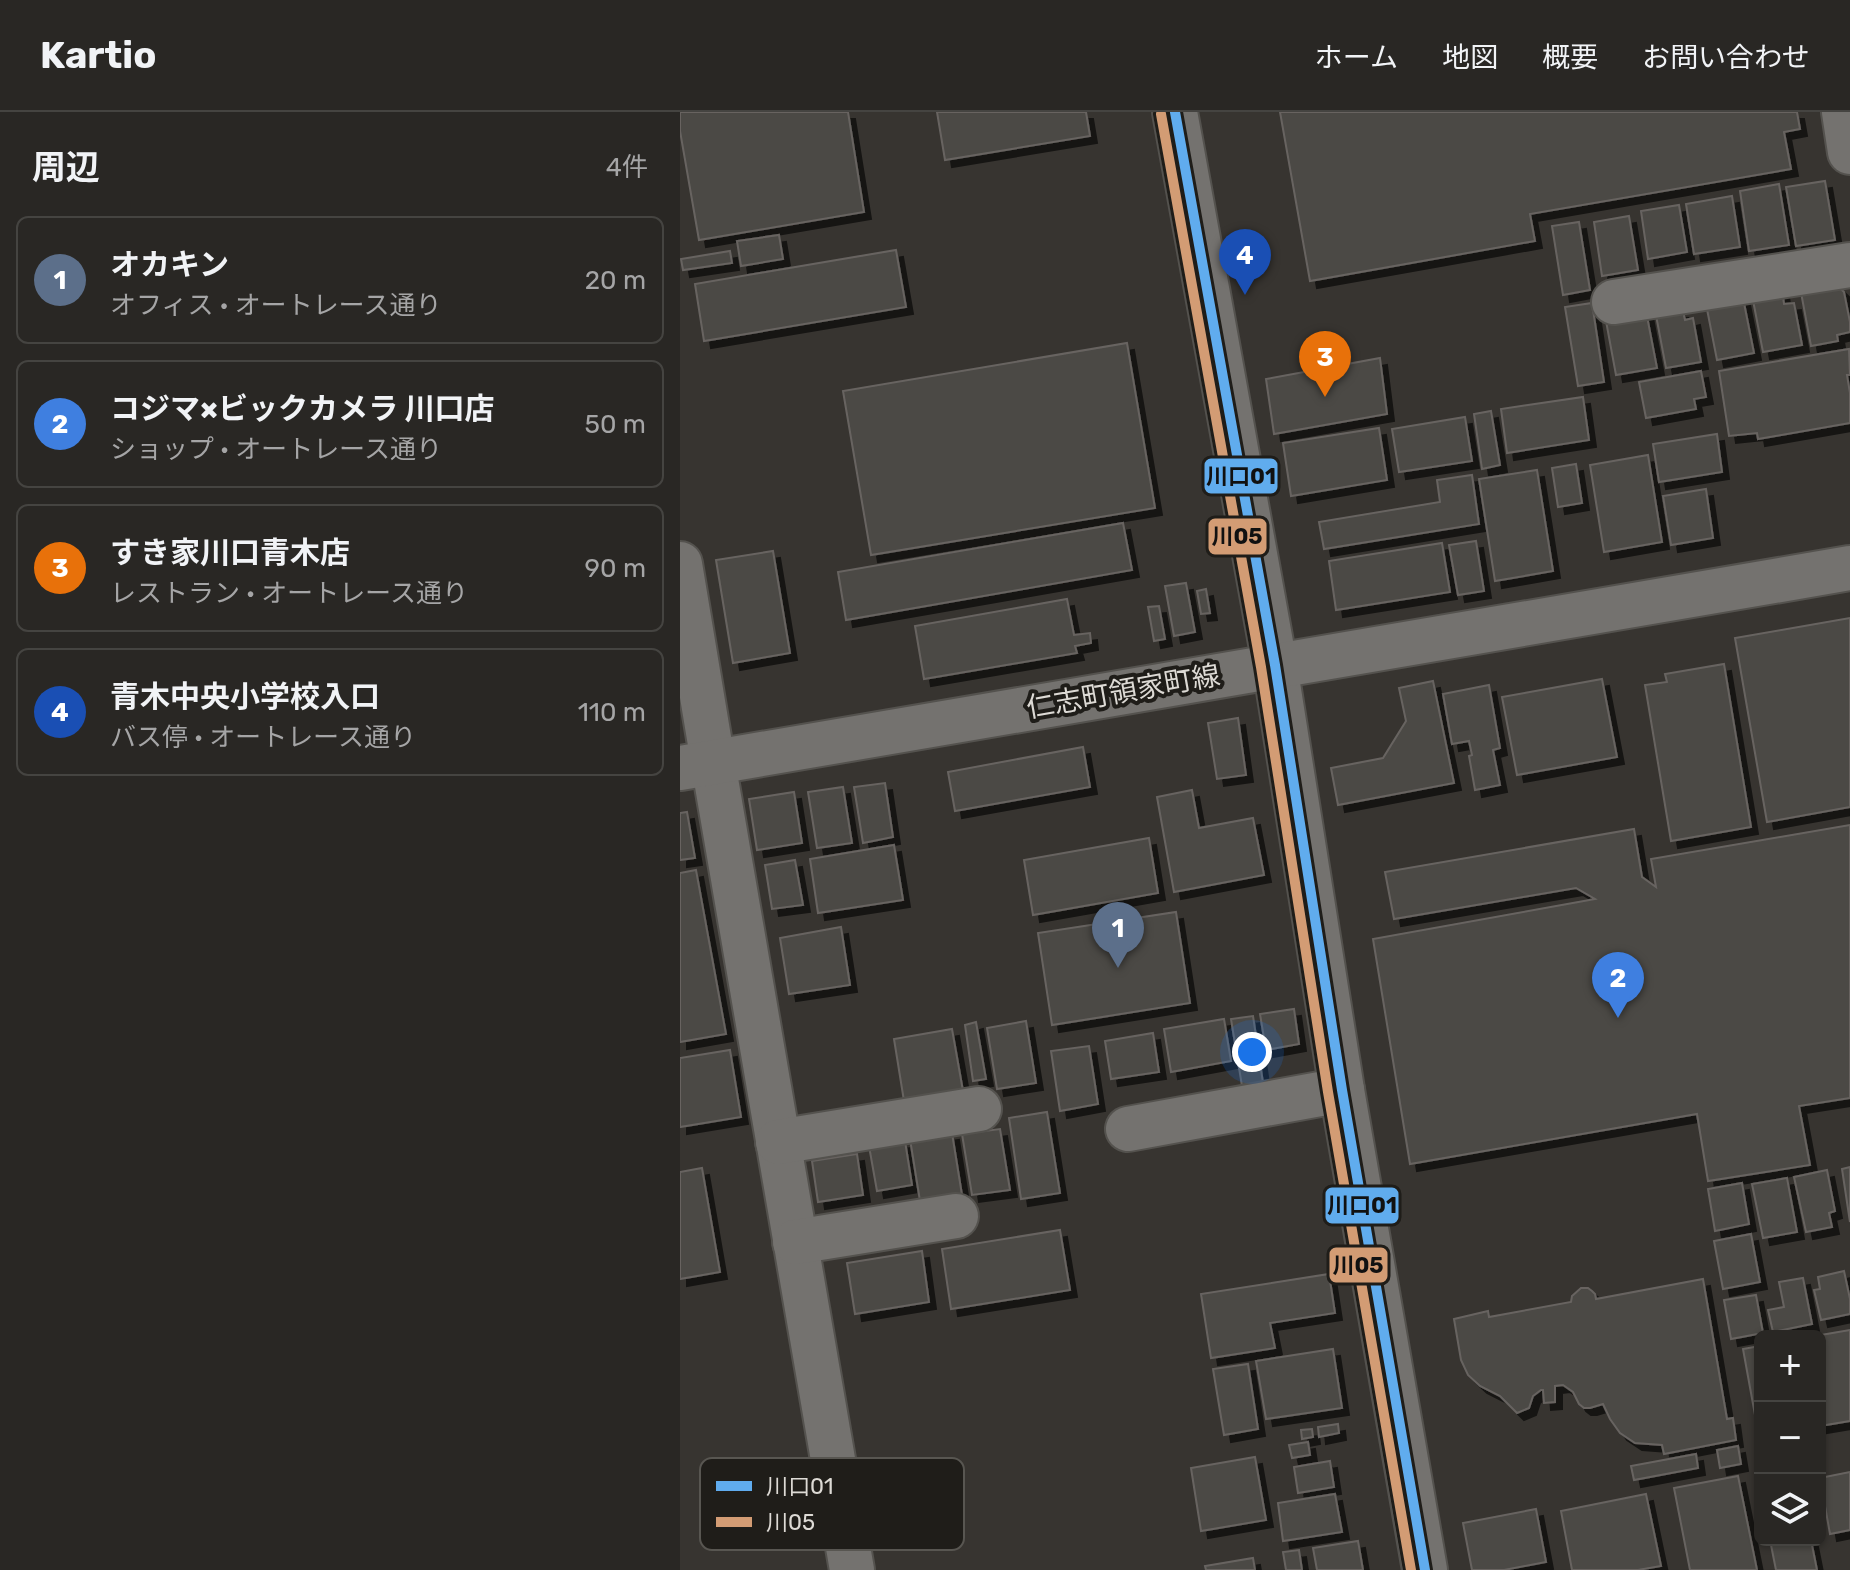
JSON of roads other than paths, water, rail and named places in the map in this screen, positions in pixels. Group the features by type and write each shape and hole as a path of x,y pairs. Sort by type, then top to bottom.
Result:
{"street":[{"path":"1175,112 1275,665 1342,1090 1425,1570"},
{"path":"1844,112 1850,152"},
{"path":"1614,302 1850,265"},
{"path":"680,564 696,765 778,1142 833,1458"},
{"name":"仁志町領家町線","path":"696,765 1850,568"},
{"path":"1128,1129 1342,1090"},
{"path":"778,1142 979,1109"},
{"path":"795,1242 956,1216"},
{"path":"849,1550 852,1570"}],"place":[{"name":"青木中央小学校入口","path":"1245,295"},
{"name":"すき家川口青木店","path":"1325,397"},
{"name":"オカキン","path":"1118,968"},
{"name":"コジマ×ビックカメラ 川口店","path":"1618,1018"}]}
